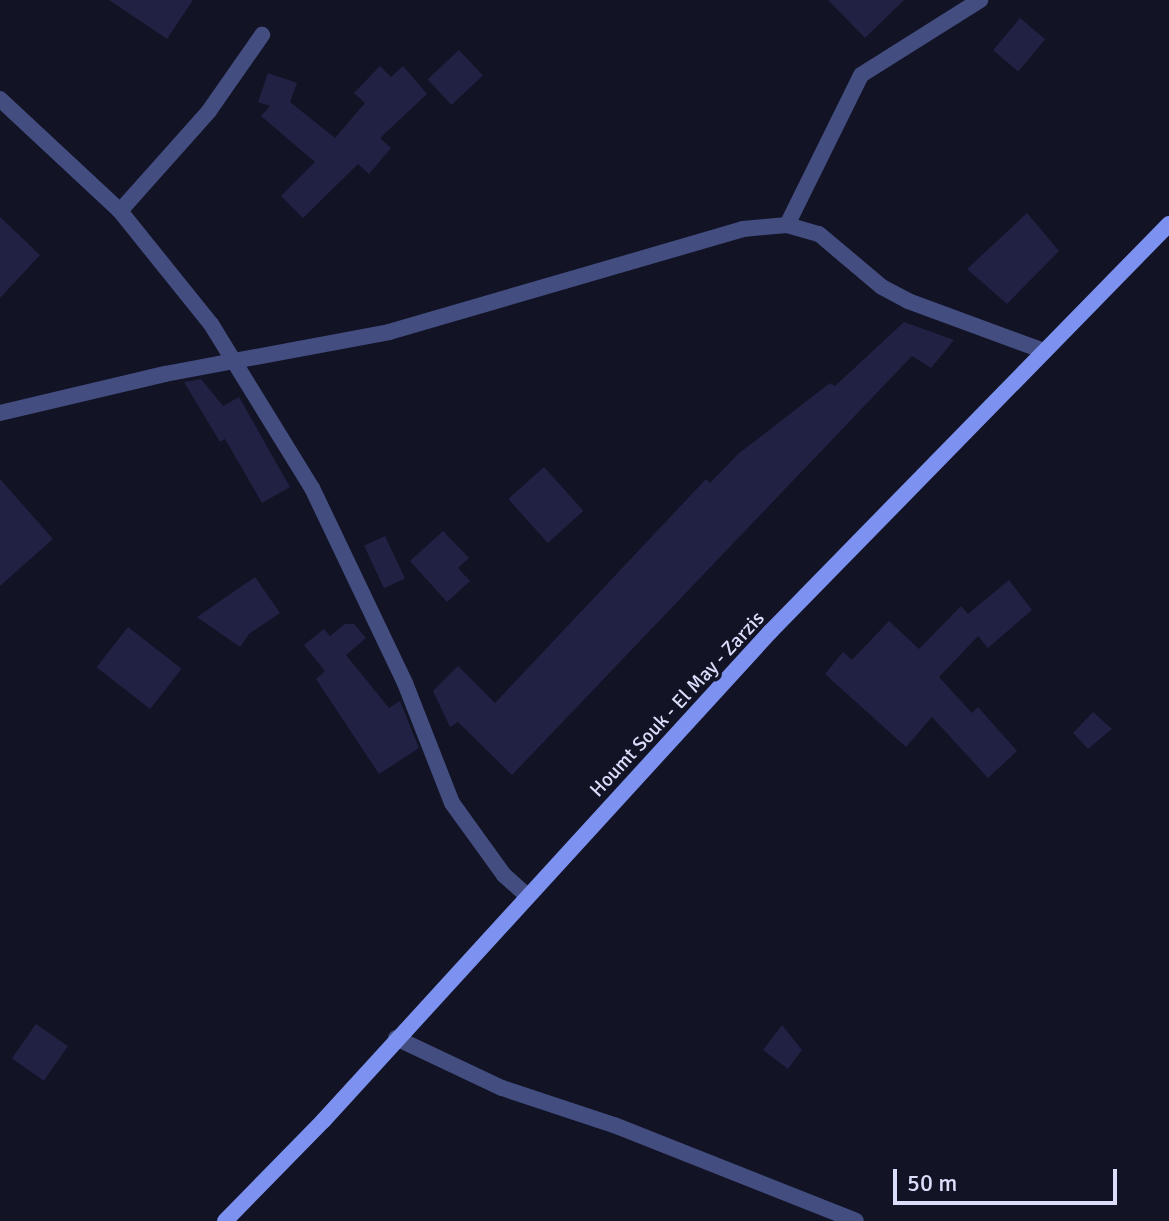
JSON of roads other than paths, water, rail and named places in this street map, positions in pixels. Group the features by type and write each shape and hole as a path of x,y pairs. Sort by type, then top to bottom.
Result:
{"main road":[{"name":"Houmt Souk - El May - Zarzis","path":"225,1221 749,655 1169,224"}],"street":[{"path":"787,225 861,75 980,0"},
{"path":"120,211 209,111 262,35"},
{"path":"0,99 153,246 235,360 312,488 405,683 452,803 495,864 527,896"},
{"path":"0,413 235,360 389,332 743,229 787,225 819,234 882,287 908,301 1044,351"},
{"path":"396,1038 502,1088 614,1125 856,1221"}]}
